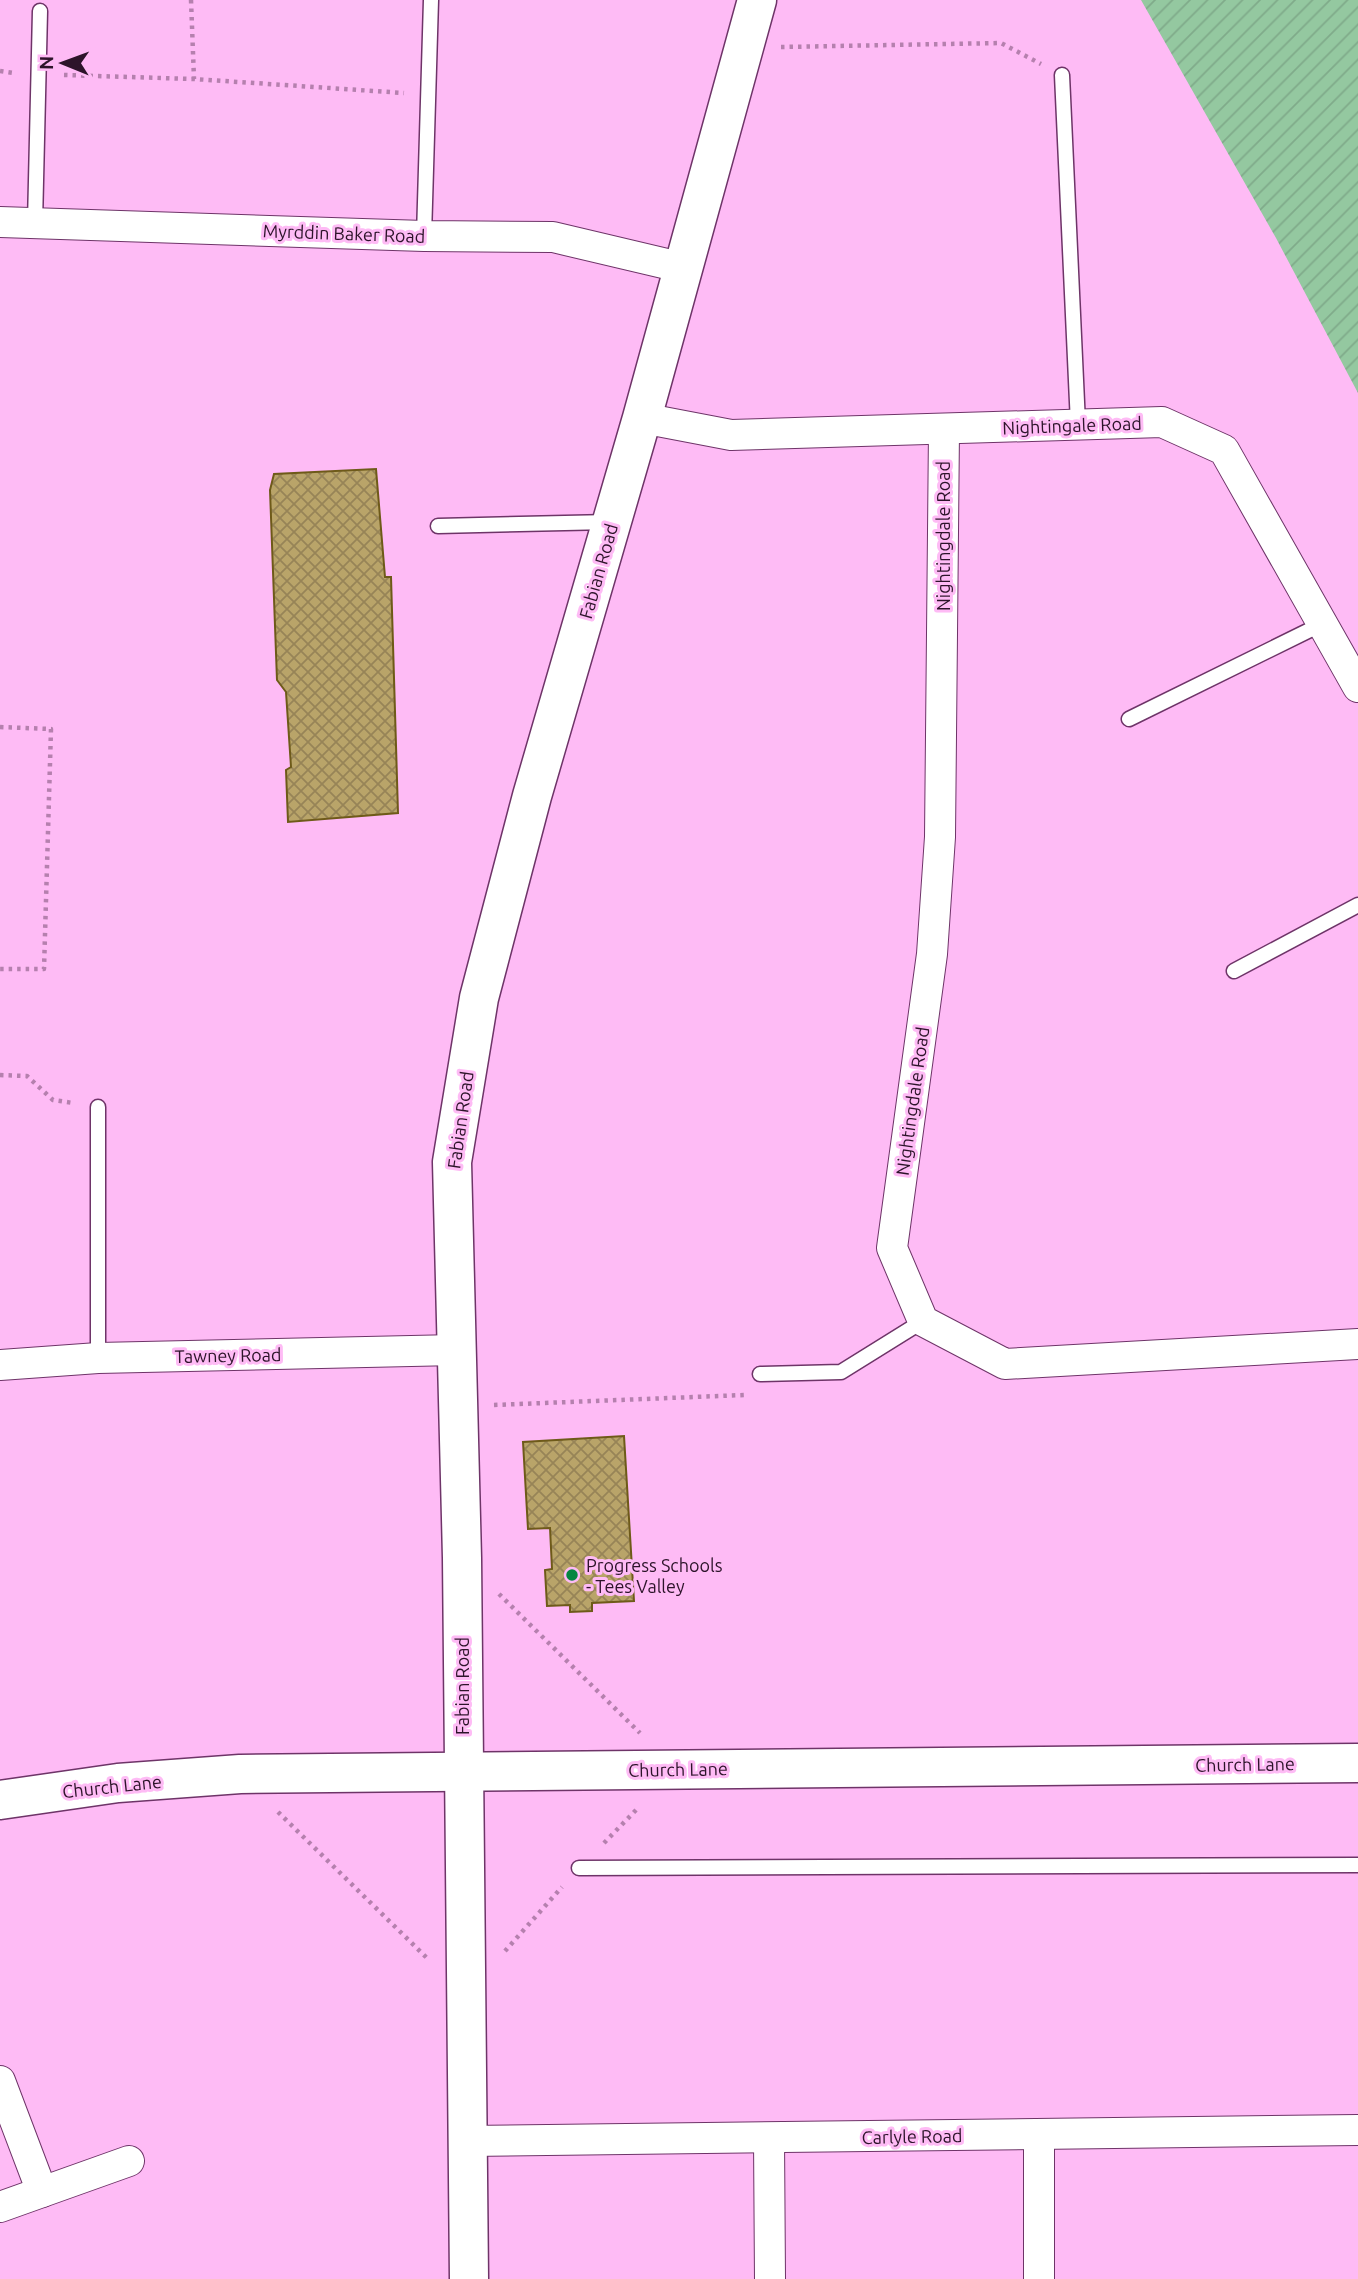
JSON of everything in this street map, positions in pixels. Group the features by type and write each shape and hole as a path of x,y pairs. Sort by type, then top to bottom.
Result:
{"street":[{"name":"Fabian Road","path":"469,2279 458,1406 452,1162 479,998 532,796 642,418 757,0"},
{"name":"Myrddin Baker Road","path":"0,222 424,236 553,237 684,268"},
{"name":"Nightingale Road","path":"642,418 731,435 1162,422 1224,450 1358,687"},
{"name":"Nightingdale Road","path":"923,1321 892,1248 932,954 940,837 944,429"},
{"path":"923,1321 1004,1364 1358,1344"},
{"name":"Tawney Road","path":"0,1365 98,1358 456,1350"},
{"name":"Church Lane","path":"0,1800 118,1783 240,1774 1358,1763"},
{"path":"0,2081 42,2192"},
{"name":"Carlyle Road","path":"467,2141 1358,2130"},
{"path":"1039,2134 1039,2279"},
{"path":"769,2138 770,2279"},
{"path":"0,2207 129,2161"}],"lane":[{"path":"424,236 431,0"},
{"path":"35,223 40,11"},
{"path":"1062,75 1078,424"},
{"path":"438,526 612,522"},
{"path":"1129,719 1322,624"},
{"path":"1234,971 1358,905"},
{"path":"98,1107 98,1358"},
{"path":"760,1374 841,1372 923,1321"},
{"path":"579,1868 1358,1865"}],"path":[{"path":"191,0 194,79"},
{"path":"746,47 1001,43 1062,75"},
{"path":"0,71 38,75 194,79 428,94"},
{"path":"0,727 51,729 44,969 0,969"},
{"path":"0,1075 27,1076 53,1100 98,1107"},
{"path":"458,1406 756,1395 760,1374"}],"green space":[{"path":"1141,0 1358,0 1358,393 1276,238"}],"building":[{"path":"376,469 385,577 391,577 398,813 288,822 286,770 291,767 286,692 277,680 270,490 274,474"},
{"path":"624,1436 634,1601 592,1603 592,1611 570,1612 570,1605 547,1606 545,1570 552,1569 550,1528 528,1529 523,1442"}],"place":[{"name":"Progress Schools - Tees Valley","path":"572,1575"}]}
